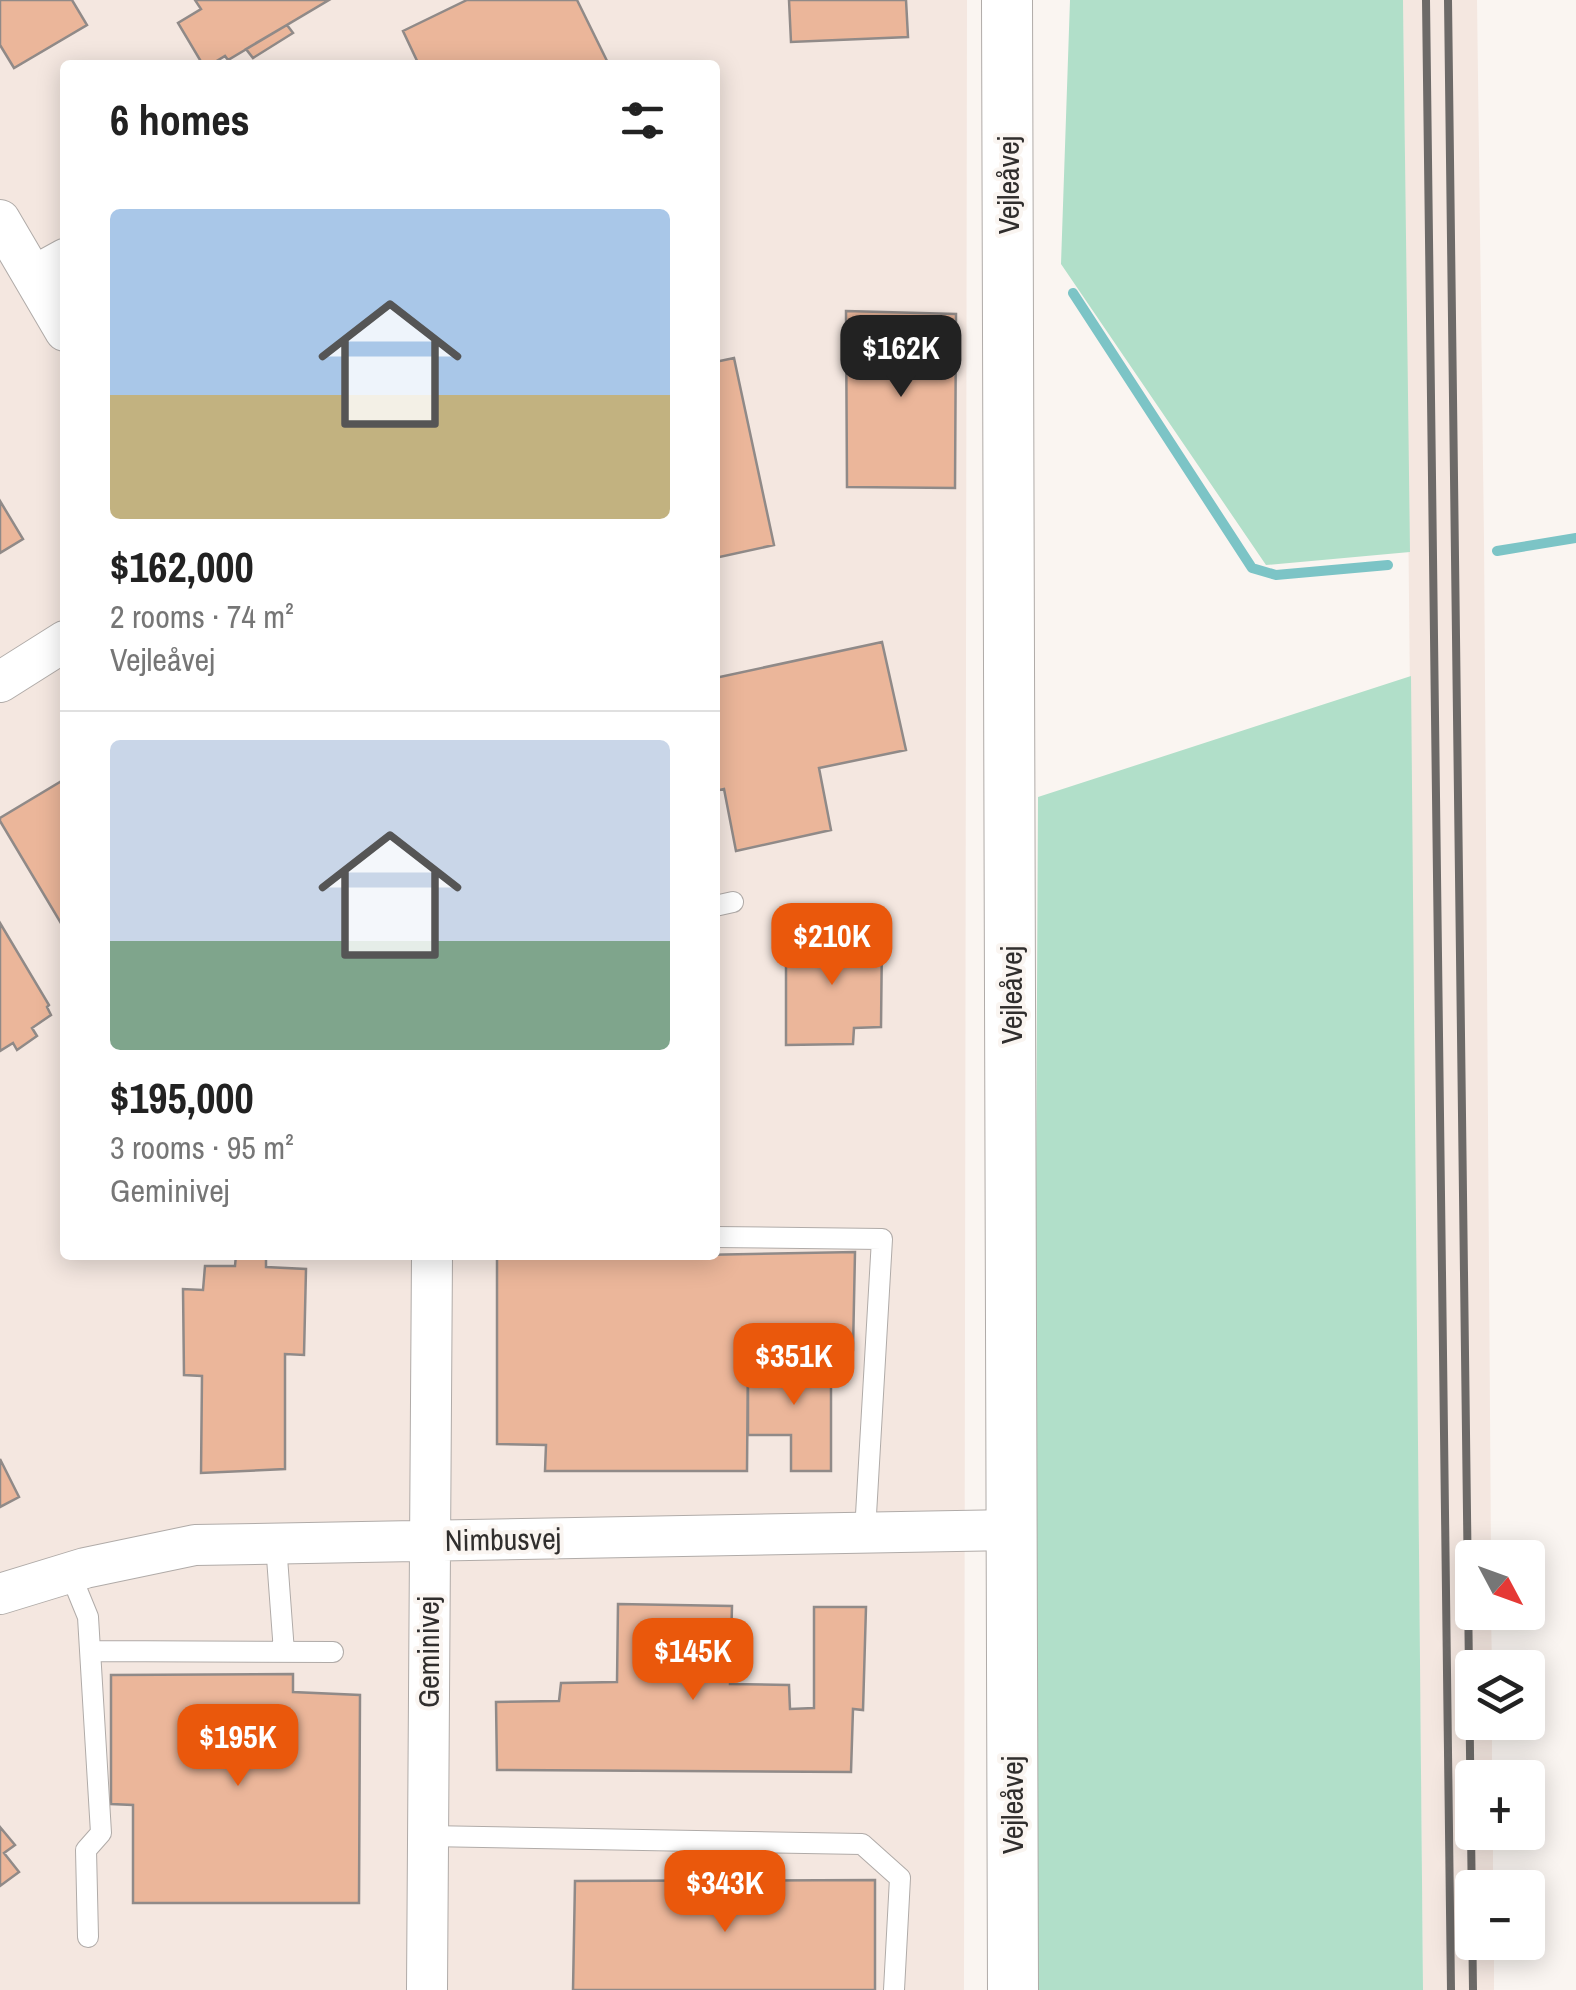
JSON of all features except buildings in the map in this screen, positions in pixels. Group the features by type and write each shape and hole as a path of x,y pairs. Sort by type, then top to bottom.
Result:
{"street":[{"name":"Vejleåvej","path":"1007,0 1012,1990"},
{"path":"0,220 49,267 60,311"},
{"path":"0,682 60,644"},
{"name":"Geminivej","path":"427,1990 432,1260"},
{"name":"Nimbusvej","path":"0,1594 70,1573 195,1545 1012,1530"}],"lane":[{"path":"720,1237 882,1238 865,1532"},
{"path":"276,1544 284,1652"},
{"path":"70,1573 88,1617 101,1833 86,1850 88,1937"},
{"path":"90,1651 334,1652"},
{"path":"428,1836 862,1844 900,1878 894,1990"}],"shaded area":[{"path":"0,0 967,0 964,1990 0,1990"},
{"path":"1403,0 1477,0 1491,1540 1455,1540 1455,1630 1491,1630 1492,1650 1455,1650 1455,1740 1492,1740 1492,1760 1455,1760 1455,1850 1493,1850 1493,1870 1455,1870 1455,1960 1494,1960 1494,1990 1423,1990"}],"green space":[{"path":"1070,0 1403,0 1410,552 1266,565 1061,264"},
{"path":"1411,676 1423,1990 1032,1990 1038,797"}],"waterway":[{"path":"1073,293 1252,568 1276,575 1388,565"},
{"path":"1497,551 1576,538"}],"railway":[{"path":"1426,0 1451,1990"},
{"path":"1448,0 1473,1990"}]}
